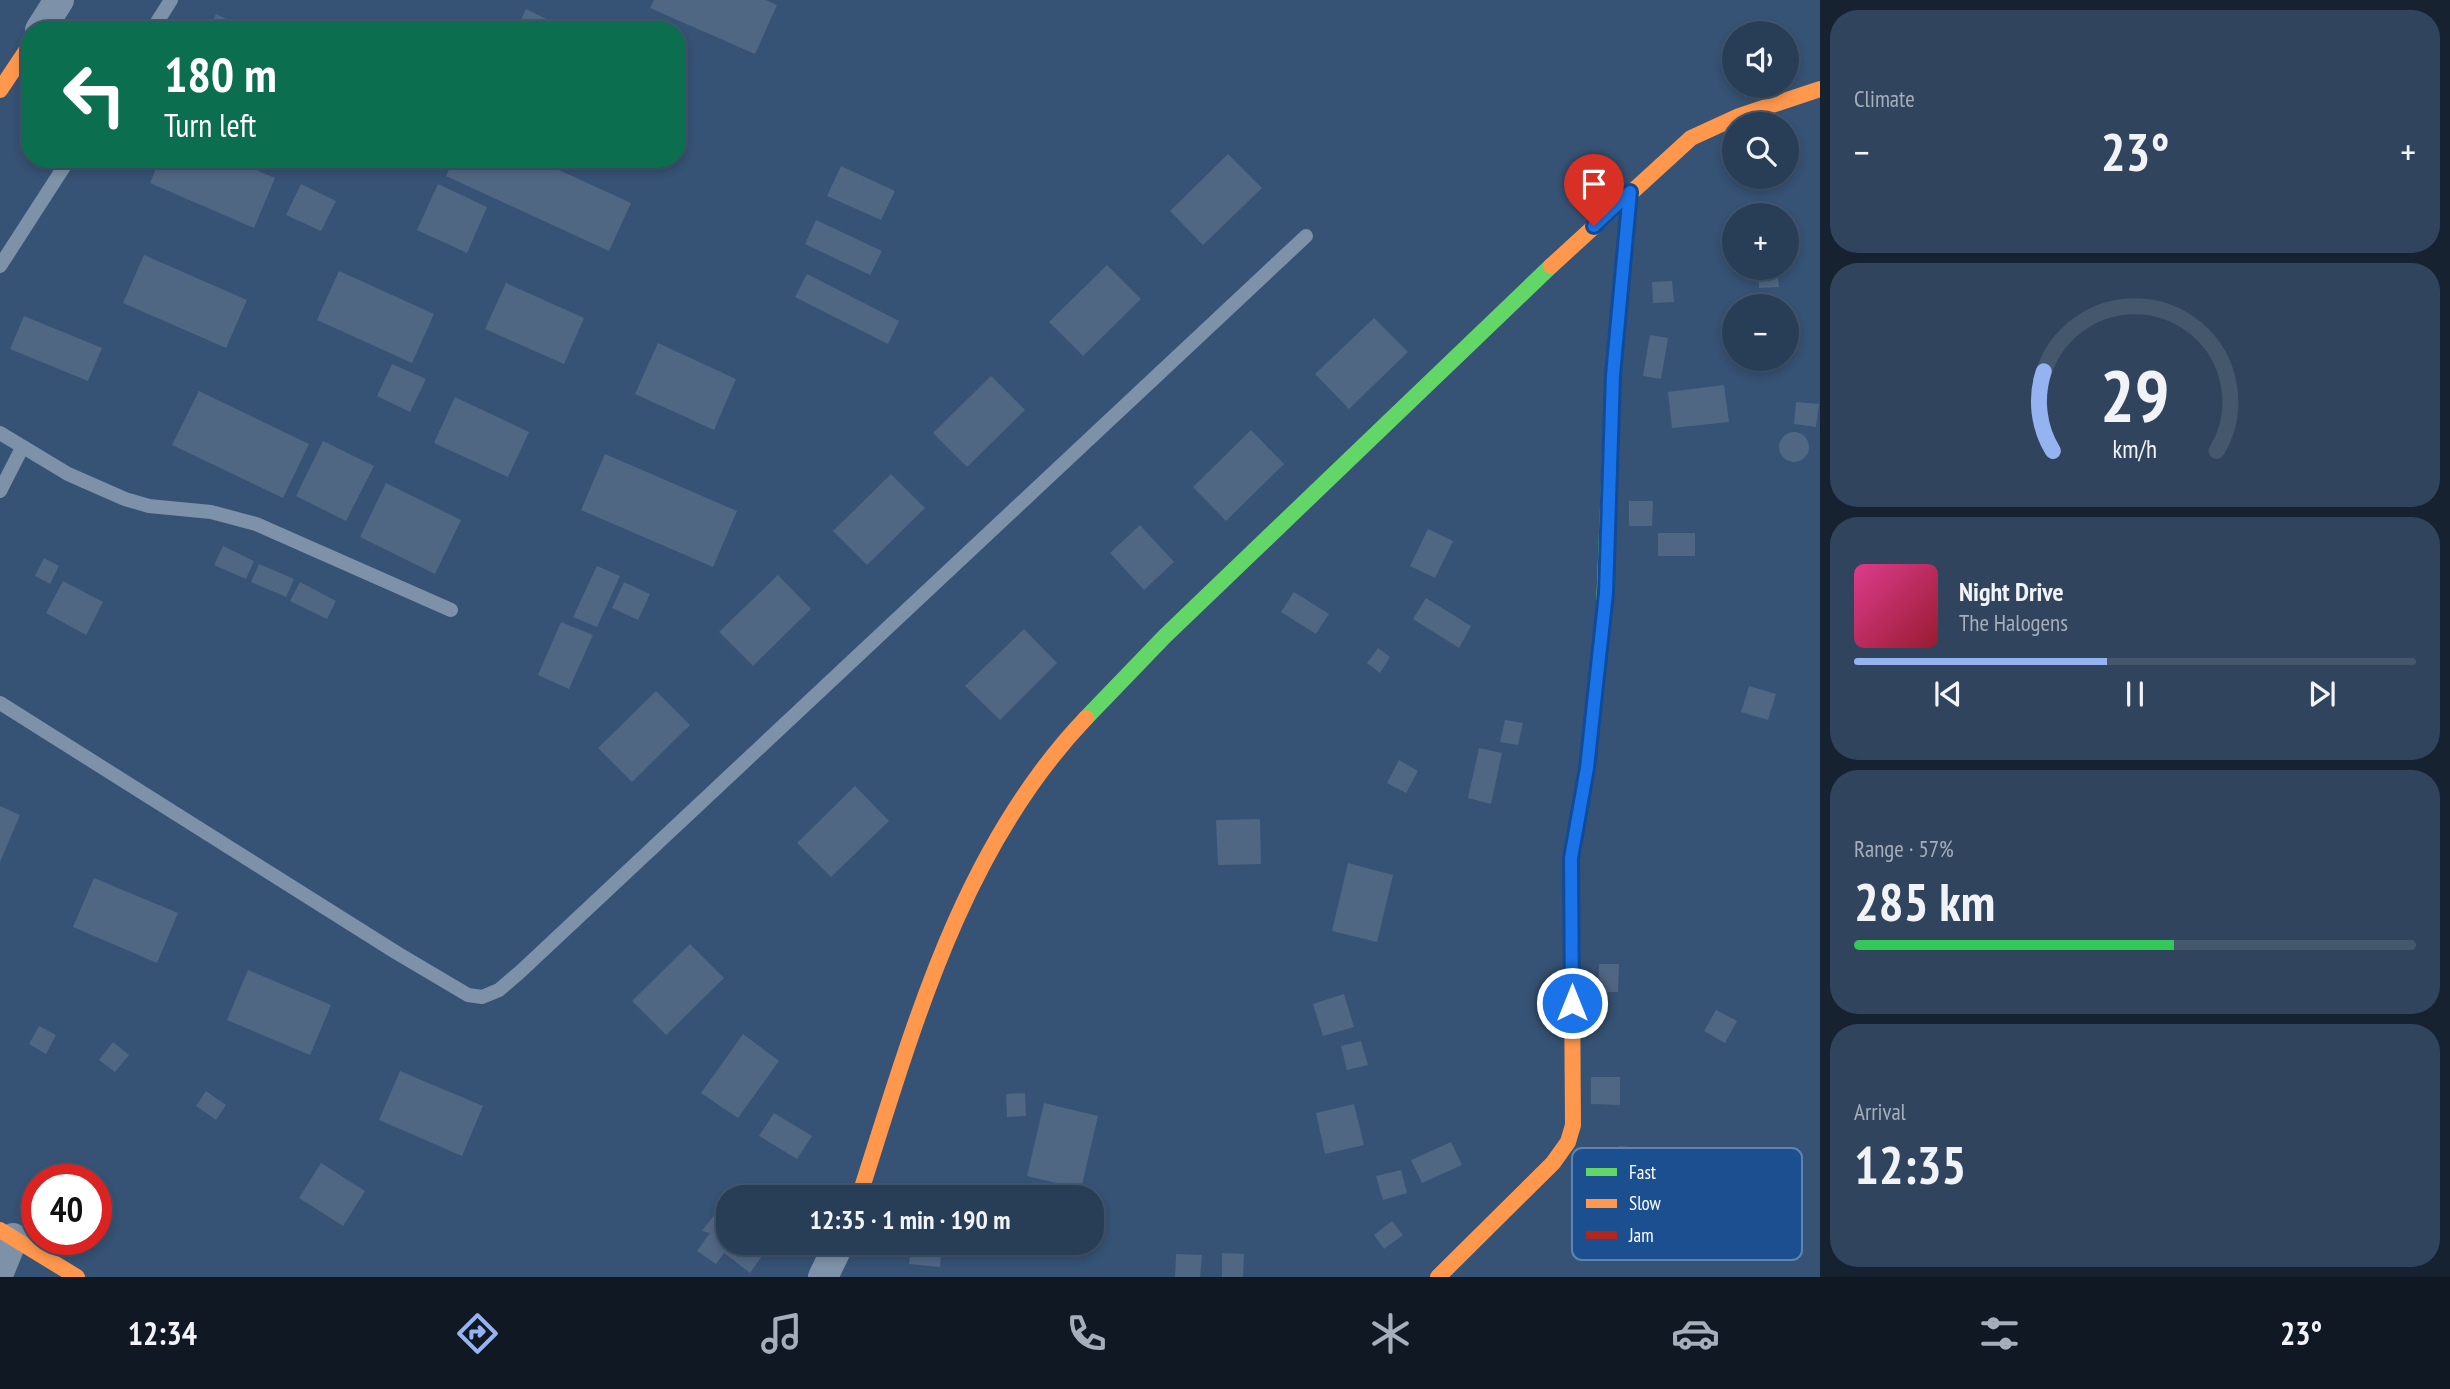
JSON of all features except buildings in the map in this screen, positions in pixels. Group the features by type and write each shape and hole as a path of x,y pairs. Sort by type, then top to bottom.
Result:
{"street":[{"path":"46,21 59,0"},
{"path":"0,90 21,58"},
{"path":"863,1185 926,990 999,834 1034,780 1078,727 1165,636 1504,309 1691,138 1739,116 1820,89"},
{"path":"1438,1277 1553,1163 1568,1142 1573,1125 1571,858 1587,768 1606,593 1613,375 1630,192"},
{"path":"0,1269 7,1234 77,1277"},
{"path":"823,1277 834,1255"}],"lane":[{"path":"158,21 171,0"},
{"path":"0,266 63,168"},
{"path":"0,703 419,966 468,995 482,997 499,990 520,972 1306,236"},
{"path":"0,433 22,449 68,474 125,499 149,506 211,512 256,524 451,610"},
{"path":"0,491 22,449"}],"traffic: fast":[{"path":"1604,609 1613,375 1630,192"},
{"path":"1086,718 1165,636 1551,266"}],"traffic: slow":[{"path":"0,90 21,58"},
{"path":"1551,266 1691,138 1739,116 1820,89"},
{"path":"863,1185 922,1006 973,883 1005,824 1043,769 1086,718"},
{"path":"1438,1277 1553,1163 1568,1142 1573,1125 1572,982"},
{"path":"0,1230 77,1277"}],"traffic: jam":[{"path":"1572,982 1571,858 1587,768 1604,609"}],"route":[{"path":"1572,1003 1571,858 1587,768 1606,593 1613,375 1630,192 1594,226"}]}
